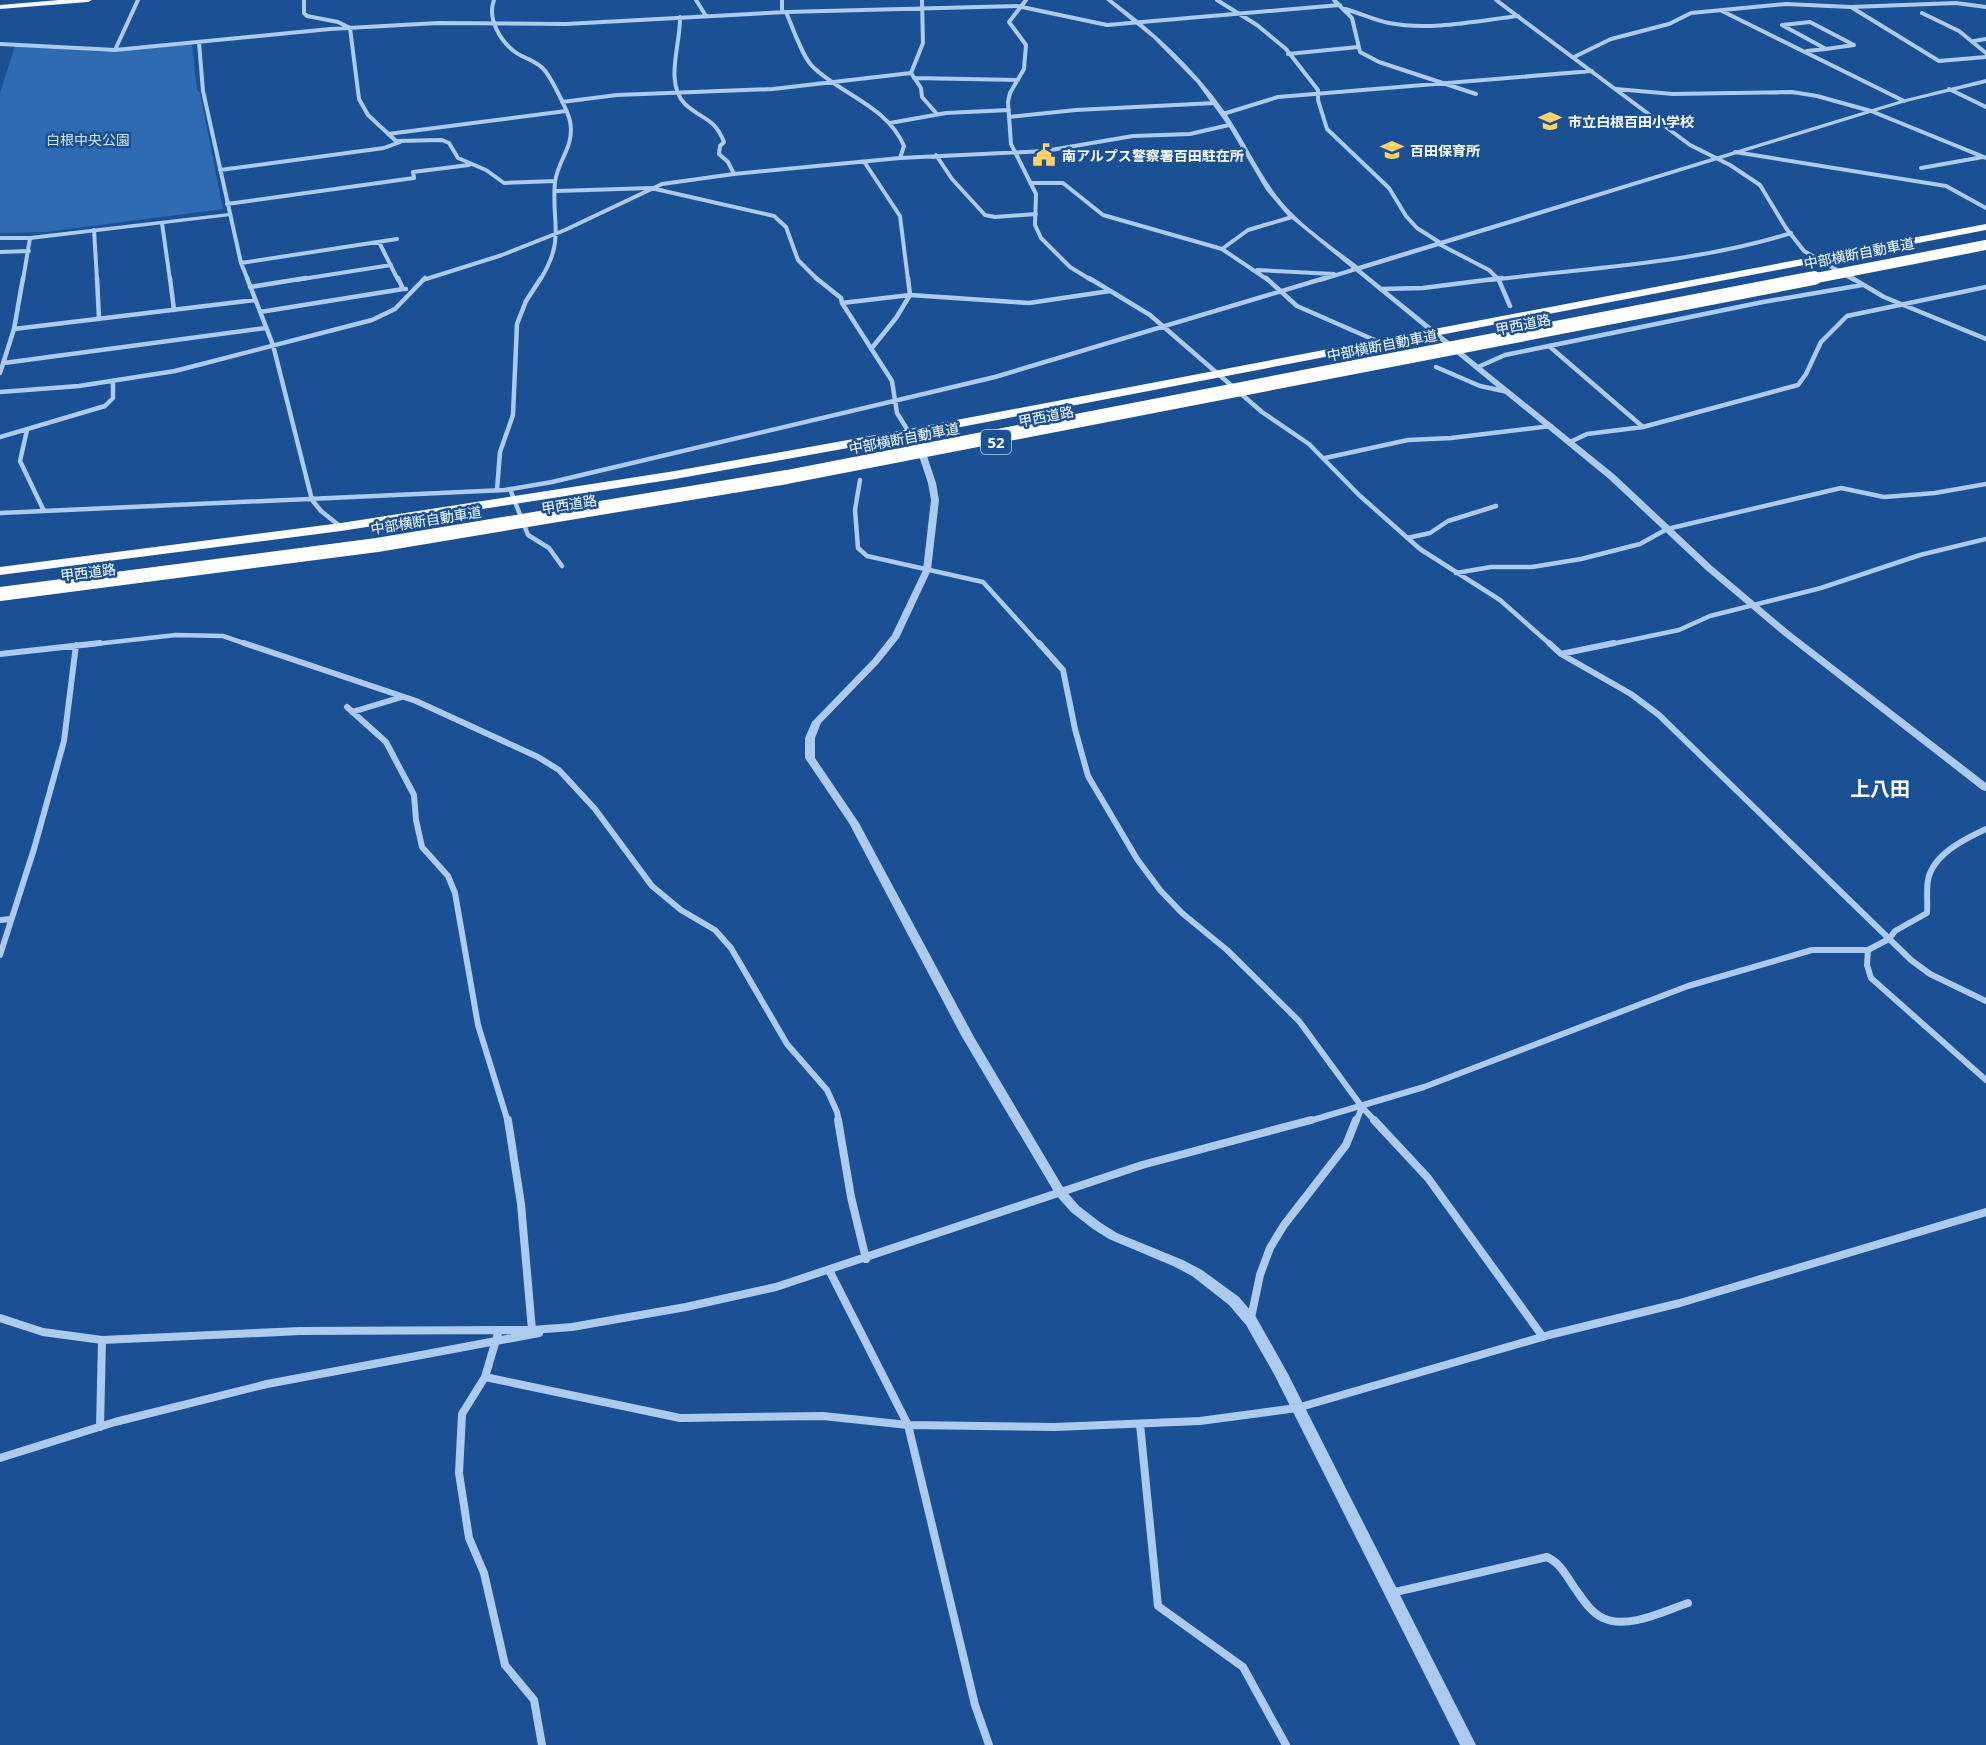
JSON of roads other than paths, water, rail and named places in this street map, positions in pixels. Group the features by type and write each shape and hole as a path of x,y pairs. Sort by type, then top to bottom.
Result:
{"highway":[{"name":"甲西道路","path":"0,571 341,527 516,501 909,433 1986,226"},
{"name":"甲西道路","path":"0,596 341,554 524,526 923,456 1459,353 1986,245"},
{"name":"中部横断自動車道","path":"0,589 376,539 784,473 1986,245"},
{"name":"中部横断自動車道","path":"0,596 377,545 787,477 1986,245"}],"main road":[{"path":"0,7 88,0"}],"street":[{"path":"115,50 138,0"},
{"path":"304,0 304,13 307,16 338,22 350,28"},
{"path":"494,0 491,8 494,22 514,51 538,64 546,72 566,111 572,137 555,181 557,233 546,270 526,301 517,324 513,415 507,426 496,476 497,490"},
{"path":"696,0 706,16"},
{"path":"782,0 784,12 811,66 890,123 902,138 904,146 900,158"},
{"path":"861,0 863,9"},
{"path":"912,75 923,43 922,0"},
{"path":"1026,0 1009,22 1026,45 1024,69 1010,93 1011,144 1036,194 1035,225 1052,250 1070,267 1141,308 1262,412 1297,434 1325,458 1359,495 1420,549 1500,600 1561,654 1631,694 1659,715 1889,939 1930,974 1986,1001"},
{"path":"1109,0 1138,22 1215,103 1269,193 1292,217 1551,426 1786,633 1986,788"},
{"path":"1217,0 1240,14 1286,49 1318,90 1327,129 1389,188 1406,216 1417,228 1454,255 1482,266 1499,278 1510,306"},
{"path":"1334,0 1352,18 1360,52 1379,62 1476,94"},
{"path":"1496,0 1690,145 1760,184 1804,251 1901,304 1986,339"},
{"path":"1926,0 1935,4"},
{"path":"1574,57 1611,39 1653,29 1691,13 1769,5 1851,7 1960,3 1986,7"},
{"path":"0,44 115,50 350,28 438,23 566,24 784,12 1022,6 1093,24 1340,5"},
{"path":"1851,7 1939,62 1986,55"},
{"path":"1345,9 1388,23 1404,24 1429,25 1518,16"},
{"path":"1721,10 1904,101"},
{"path":"1922,13 1959,31 1974,41 1986,55"},
{"path":"681,17 682,29 675,72 678,94 688,108 713,122 719,129 724,142 720,146 719,154 728,162 734,174"},
{"path":"1806,51 1827,49 1854,45 1809,22 1782,25 1827,49"},
{"path":"350,28 359,99 368,115 387,135 400,141 442,140 449,143 458,158 486,170 504,183 555,181"},
{"path":"1974,41 1986,39"},
{"path":"199,42 203,91 241,263 273,345 312,500 321,511 341,527"},
{"path":"1288,54 1358,47"},
{"path":"1223,114 1278,97 1592,71"},
{"path":"562,102 617,95 773,89 912,75 1017,80"},
{"path":"912,75 921,88 922,97 938,114"},
{"path":"0,513 497,490 576,477 995,377 1904,101 1986,81"},
{"path":"1615,89 1672,93 1792,92 1871,111 1985,157"},
{"path":"1949,89 1986,107"},
{"path":"1009,117 1076,110 1215,103"},
{"path":"890,123 938,114 1009,110"},
{"path":"387,135 566,111"},
{"path":"0,392 79,386 175,371 387,315 425,278 479,263 557,233 662,184 734,174 900,158 1059,149 1133,136 1190,134 1229,124"},
{"path":"220,170 384,148 396,145 400,141"},
{"path":"1736,152 1946,186 1986,208"},
{"path":"936,155 952,179 985,215 995,217 1036,214"},
{"path":"1921,168 1985,157"},
{"path":"865,163 900,216 910,295 897,318 871,348"},
{"path":"227,204 414,178 413,172 474,165"},
{"path":"1031,183 1063,183 1103,215 1222,249 1256,270 1298,306 1379,342"},
{"path":"556,191 651,188 774,216 784,222 790,230 793,252 799,262 841,298 892,381 897,413 923,456 932,483 935,500 927,570 896,636 875,662 817,722 810,738 810,758 854,822 968,1037 1060,1192 1097,1226 1197,1273 1234,1301 1251,1321 1468,1745"},
{"path":"0,238 30,238 229,215"},
{"path":"1222,249 1234,237 1251,228 1292,217"},
{"path":"162,223 174,310"},
{"path":"94,230 99,319"},
{"path":"1381,289 1423,288 1684,256 1756,244 1791,233"},
{"path":"0,373 14,329 30,238"},
{"path":"241,263 397,239"},
{"path":"379,242 403,289"},
{"path":"0,252 29,251"},
{"path":"250,287 391,265"},
{"path":"1256,270 1340,274"},
{"path":"1478,368 1506,355 1762,302 1863,285"},
{"path":"1570,442 1587,434 1643,427 1798,385 1804,381 1817,347 1839,321 1856,313 1986,287"},
{"path":"260,312 403,289 411,290"},
{"path":"842,303 910,295 1029,303 1110,291"},
{"path":"14,329 255,300"},
{"path":"4,363 266,328"},
{"path":"1549,346 1643,427"},
{"path":"1436,367 1474,384 1508,392"},
{"path":"0,437 111,403 114,397 113,381"},
{"path":"1325,458 1408,440 1451,438 1551,426"},
{"path":"27,430 20,461 44,511"},
{"path":"860,480 855,510 858,549 867,556 983,582 1063,670 1075,729 1088,776 1137,859 1160,890 1182,913 1227,950 1299,1021 1362,1107 1428,1178 1543,1337"},
{"path":"1456,573 1491,567 1532,567 1581,559 1640,544 1667,529 1841,488 1884,497 1935,494 1986,484"},
{"path":"510,489 528,535 549,548 562,566"},
{"path":"1407,538 1430,533 1448,521 1496,506"},
{"path":"1561,654 1679,630 1710,616 1821,588 1920,555 1986,539"},
{"path":"0,654 176,635 223,636 403,697 538,757 559,770 595,809 652,886 681,910 715,930 731,948 787,1044 826,1090 837,1112 851,1197 866,1259"},
{"path":"0,955 64,741 76,645"},
{"path":"403,697 350,710 386,742 414,795 416,820 422,847 448,876 455,892 478,1026 506,1110 521,1204 532,1330"},
{"path":"0,1458 100,1427 267,1384 686,1307 776,1287 866,1259 1142,1165 1362,1107 1424,1087 1688,986 1812,950 1868,950 1889,939 1895,931 1927,913 1929,876 1942,858 1961,840 1986,829"},
{"path":"0,920 11,919"},
{"path":"1868,950 1867,965 1871,978 1986,1080"},
{"path":"1251,1321 1260,1275 1270,1248 1284,1225 1346,1145 1362,1107"},
{"path":"485,1377 680,1418 823,1416 908,1425 1055,1427 1200,1421 1297,1408 1543,1337 1680,1303 1986,1212"},
{"path":"830,1270 908,1425 975,1705 989,1745"},
{"path":"0,1318 43,1332 102,1340 301,1331 532,1330 572,1327"},
{"path":"499,1330 485,1377 462,1414 459,1473 469,1538 484,1573 505,1665 534,1700 542,1745"},
{"path":"100,1427 102,1340"},
{"path":"1140,1424 1158,1606 1243,1667 1286,1745"},
{"path":"1391,1593 1547,1557 1556,1561 1596,1615 1611,1622 1628,1621 1688,1603"}],"place":[{"name":"市立白根百田小学校","path":"1550,121"},
{"name":"百田保育所","path":"1392,150"},
{"name":"南アルプス警察署百田駐在所","path":"1044,155"}],"district":[{"name":"上八田","path":"1880,788"}],"park label":[{"name":"白根中央公園","path":"88,139"}]}
